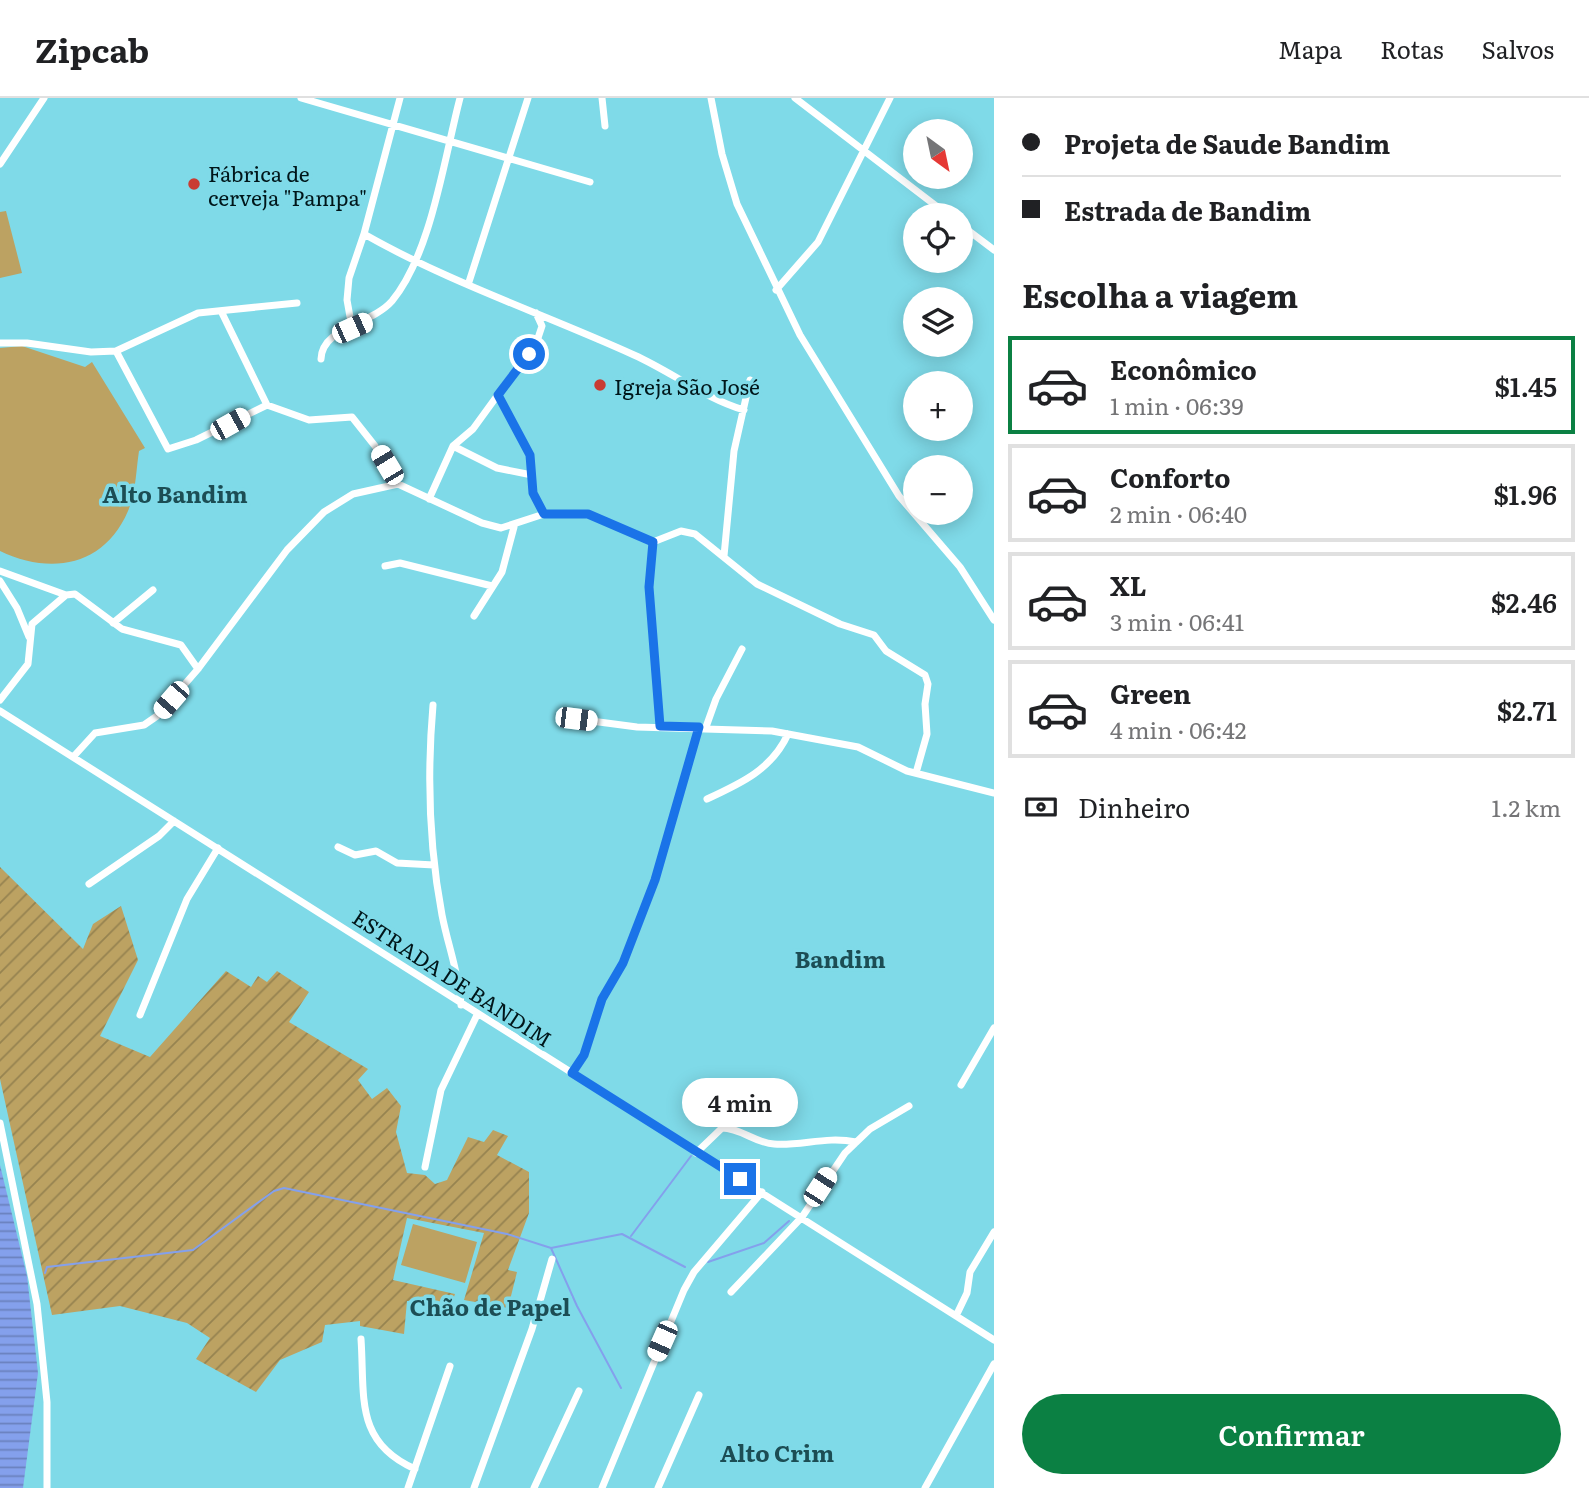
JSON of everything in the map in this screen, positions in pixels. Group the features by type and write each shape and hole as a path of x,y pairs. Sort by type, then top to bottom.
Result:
{"street":[{"path":"0,164 44,98"},
{"path":"301,98 590,183"},
{"path":"338,108 341,98"},
{"path":"352,328 347,292 400,98"},
{"path":"321,359 323,345 328,339 369,320 389,305 416,264 460,98"},
{"path":"468,285 528,98"},
{"path":"601,98 605,126"},
{"path":"710,98 730,184 776,290 899,496 967,576 994,621"},
{"path":"795,98 932,203"},
{"path":"776,290 818,242 890,98"},
{"path":"364,234 416,264 536,312 659,366 711,398 744,410"},
{"path":"973,234 994,250"},
{"path":"0,343 27,343 91,352 116,351 198,313 222,313 297,303"},
{"path":"429,499 453,446 473,429 542,332 536,312"},
{"path":"222,313 267,405 309,420 352,417 375,446 398,484 493,528 514,527 544,514 588,514 653,542 688,531 774,594 849,628 874,635 887,651 925,675 928,684 925,704 927,733 916,773"},
{"path":"116,351 168,449 196,440 267,405"},
{"path":"724,556 734,451 750,380"},
{"path":"498,395 530,455 533,493 544,514"},
{"path":"453,446 497,468 532,475"},
{"path":"74,756 95,733 149,723 198,669 287,550 324,512 353,494 398,484"},
{"path":"474,616 507,560 514,527"},
{"path":"653,542 649,587 660,726"},
{"path":"385,566 400,563 492,586"},
{"path":"0,570 66,595 75,594 84,598 113,623 130,632 181,645 198,669"},
{"path":"0,581 17,608 29,638"},
{"path":"113,623 153,590"},
{"path":"0,700 28,664 32,624 66,595"},
{"path":"572,1073 584,1055 602,999 623,963 655,880 703,727 742,649"},
{"path":"433,705 429,782 434,865 442,916 460,981 461,1005"},
{"name":"ESTRADA DE BANDIM","path":"0,711 994,1340"},
{"path":"561,717 637,727 703,727 788,734 858,747 900,768 994,793"},
{"path":"707,799 773,761 788,734"},
{"path":"89,884 159,836 174,821"},
{"path":"338,847 355,855 376,851 397,863 434,865"},
{"path":"140,1016 187,899 218,848"},
{"path":"425,1167 442,1090 477,1015"},
{"path":"961,1085 994,1028"},
{"path":"732,1292 802,1217 830,1172 856,1142 909,1106"},
{"path":"0,1123 38,1316 47,1402 47,1488"},
{"path":"696,1153 722,1128 742,1131 774,1144 826,1138 856,1142"},
{"path":"602,1488 684,1290 708,1254 762,1192"},
{"path":"956,1316 967,1293 970,1272 994,1233"},
{"path":"474,1488 532,1329 552,1259"},
{"path":"361,1339 369,1431 388,1454 415,1469"},
{"path":"925,1488 994,1364"},
{"path":"408,1488 450,1366"},
{"path":"534,1488 579,1391"},
{"path":"658,1488 699,1395"}],"shaded area":[{"path":"6,211 22,273 0,278 0,212"},
{"path":"22,346 85,367 92,362 145,448 139,451 133,497 118,530 90,555 74,561 38,563 0,551 0,348"},
{"path":"0,867 83,949 93,924 121,906 138,960 100,1036 150,1057 226,971 251,987 258,976 267,982 277,971 309,992 289,1022 368,1069 358,1080 372,1099 387,1088 401,1106 396,1132 407,1173 425,1175 435,1184 447,1180 468,1137 484,1142 493,1130 508,1136 497,1155 529,1172 529,1213 508,1270 517,1272 508,1308 464,1300 484,1233 407,1218 393,1280 455,1294 452,1303 436,1301 432,1316 423,1314 425,1300 407,1301 404,1334 360,1326 360,1321 325,1325 322,1342 280,1360 256,1392 196,1359 210,1338 187,1323 120,1306 52,1315 0,1079"},
{"path":"413,1224 477,1242 465,1283 401,1265"}],"water":[{"path":"0,1165 27,1276 38,1373 23,1488 0,1488"}],"waterway":[{"path":"631,1236 691,1156"},
{"path":"45,1273 47,1267 193,1250 274,1191 284,1188 507,1234 551,1248 622,1234 685,1267"},
{"path":"708,1262 764,1243 789,1221"},
{"path":"551,1248 577,1306 621,1388"}],"place":[{"name":"Fábrica de cerveja \"Pampa\"","path":"194,184"},
{"name":"Igreja São José","path":"600,385"}],"district":[{"name":"Alto Bandim","path":"175,493"},
{"name":"Bandim","path":"840,958"},
{"name":"Chão de Papel","path":"490,1306"},
{"name":"Alto Crim","path":"777,1452"}],"route":[{"path":"529,354 498,395 530,455 533,493 544,514 588,514 653,542 649,587 660,726 699,727 655,880 623,963 607,986 584,1055 572,1073 740,1179"}]}
